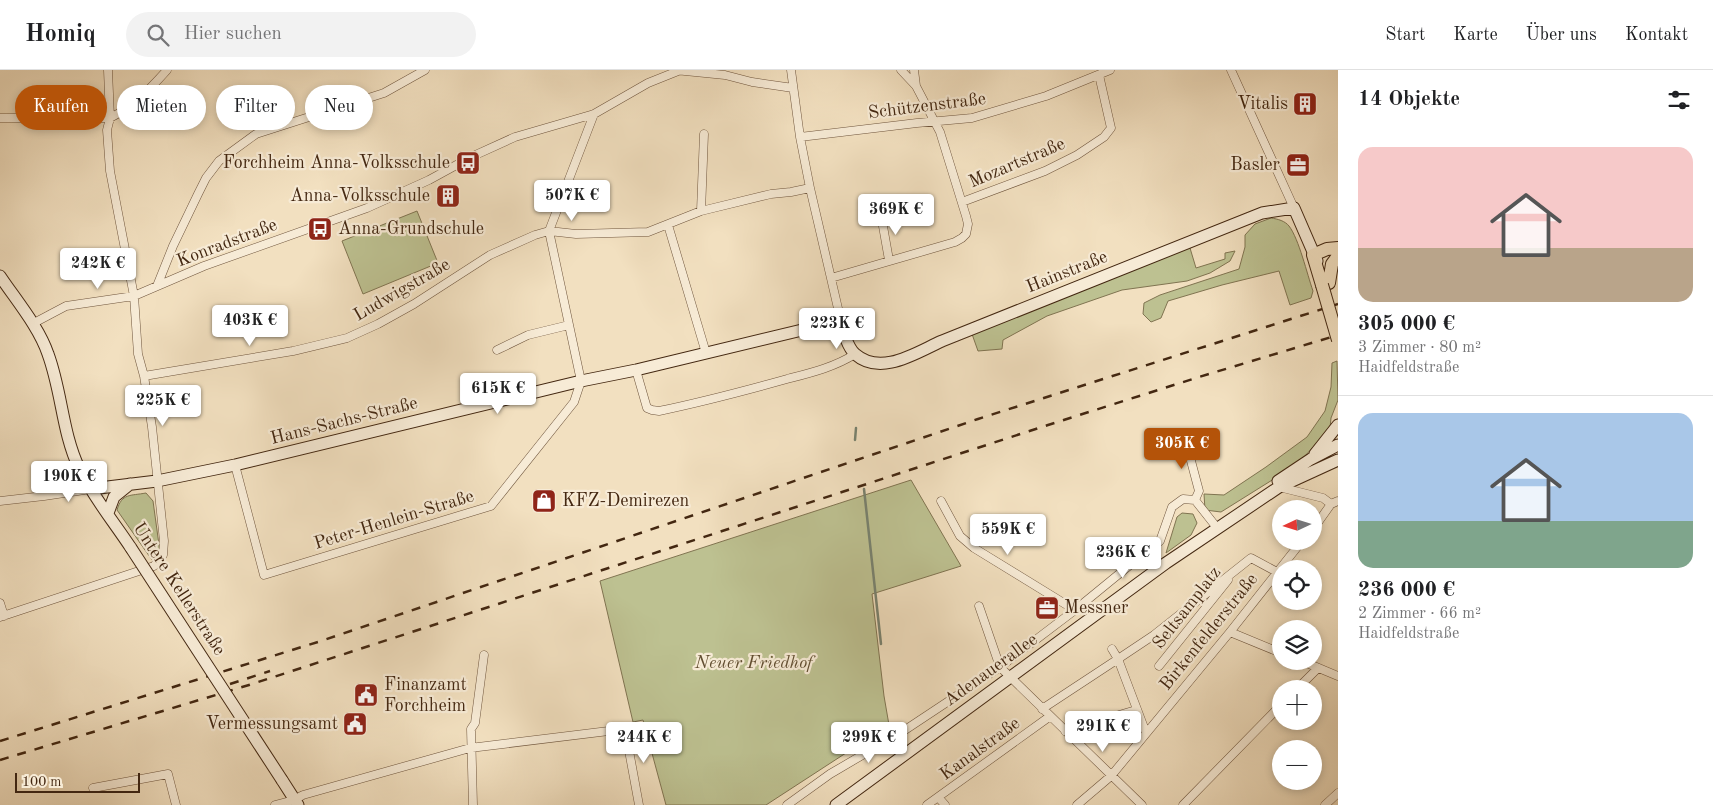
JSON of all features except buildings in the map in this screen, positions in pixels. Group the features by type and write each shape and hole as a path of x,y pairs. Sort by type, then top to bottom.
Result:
{"main road":[{"path":"1338,248 1327,249 1314,255 1338,311"},
{"path":"1338,256 1332,264 1325,284 1338,340"}],"street":[{"path":"0,603 2,616 154,566 163,555 164,541 144,376 138,354 134,296 110,171 107,130 110,118 108,70"},
{"path":"0,118 110,118 126,110 145,94 167,70"},
{"path":"157,286 173,246 198,194 206,178 219,161 256,134 384,93 425,70"},
{"path":"636,370 647,408 659,411 780,381 833,365 856,354 847,342 842,328 838,325 840,317 810,188 800,137 791,70"},
{"path":"830,278 955,242 966,234 968,224 940,132 916,86 901,70"},
{"path":"914,70 916,86"},
{"name":"Schützenstraße","path":"800,137 972,118 1046,96 1100,76 1110,70"},
{"path":"1230,70 1314,255"},
{"path":"676,71 725,75 752,82 794,88"},
{"name":"Konradstraße","path":"32,324 66,306 134,296 245,251 367,208 516,137 594,114 648,83 676,71"},
{"name":"Mozartstraße","path":"962,202 1045,171 1077,155 1104,137 1110,128 1100,76"},
{"path":"581,381 549,231 594,114"},
{"path":"701,211 704,134"},
{"name":"Ludwigstraße","path":"144,376 284,353 346,338 378,324 414,304 490,255 535,235 549,231 576,234 648,232 701,211 771,194 810,188"},
{"name":"Hainstraße","path":"856,354 866,360 879,363 897,361 942,341 1262,213 1294,208"},
{"path":"881,215 889,260"},
{"path":"668,225 706,353"},
{"name":"Untere Kellerstraße","path":"0,276 32,324 48,354 67,435 79,468 296,802"},
{"name":"Hans-Sachs-Straße","path":"0,501 157,481 235,465 581,381 636,370 827,324 838,325"},
{"path":"497,350 528,336 569,325"},
{"name":"Peter-Henlein-Straße","path":"235,465 264,575 491,506 574,402 581,381"},
{"path":"1311,459 1338,425"},
{"path":"1186,442 1199,491 1195,500"},
{"name":"Adenauerallee","path":"1166,563 1185,543 1311,459 1338,445"},
{"name":"Adenauerallee","path":"836,805 1166,563 1279,487 1338,460"},
{"path":"110,516 114,497 131,484"},
{"path":"1279,487 1323,498 1334,503 1322,518"},
{"path":"787,805 830,774 905,730 1000,667 1074,610 1160,542 1172,508 1183,498 1195,500 1214,524"},
{"path":"941,502 960,536 974,548 1074,610"},
{"name":"Birkenfelderstraße","path":"1287,560 1295,550"},
{"name":"Seltsamplatz","path":"1042,709 1154,635 1251,558 1272,569"},
{"name":"Seltsamplatz","path":"1160,666 1237,568"},
{"name":"Birkenfelderstraße","path":"1077,805 1111,776 1272,578"},
{"path":"979,606 1000,667 1049,717 1142,805"},
{"path":"1230,632 1272,649"},
{"path":"1112,649 1118,659 1146,734"},
{"path":"473,805 471,729 475,723 484,655"},
{"path":"1307,680 1316,670"},
{"path":"1322,670 1338,676"},
{"path":"1065,732 1136,710"},
{"path":"1183,805 1272,714"},
{"name":"Kanalstraße","path":"927,805 1049,717"},
{"path":"275,805 296,802 303,795 470,748 625,729 639,805"},
{"path":"93,788 168,774 176,805"},
{"path":"1325,805 1338,793"},
{"path":"938,797 945,805"}],"green space":[{"path":"417,211 438,263 363,294 342,241"},
{"path":"1271,218 1285,223 1293,232 1313,291 1311,298 1290,305 1279,271 1168,301 1161,318 1151,322 1143,314 1144,303 1160,295 1239,269 1245,247 1245,235 1255,224"},
{"path":"1188,247 1190,248 1196,268 1225,259 1225,253 1235,251 1230,261 1210,273 1187,281 1122,290 1047,316 1003,340 1002,349 978,351 972,334"},
{"path":"1337,361 1338,400 1331,418 1330,428 1305,456 1277,477 1221,512 1205,510 1204,494 1224,495 1307,437 1325,411 1331,387 1332,363"},
{"name":"Neuer Friedhof","path":"911,480 961,566 872,594 889,725 766,805 666,805 643,720 633,722 600,581"},
{"path":"146,493 153,501 160,552 152,560 117,510 121,501 127,496"},
{"path":"1182,513 1193,514 1197,523 1191,535 1166,553 1177,517"}],"waterway":[{"path":"855,440 856,428"},
{"path":"864,489 881,644"}],"railway":[{"path":"0,741 321,641 978,419 1338,304"},
{"path":"0,760 249,685 1048,425 1338,335"},
{"path":"230,684 270,671"}],"place":[{"name":"Vitalis","path":"1305,104"},
{"name":"Forchheim Anna-Volksschule","path":"468,163"},
{"name":"Basler","path":"1298,165"},
{"name":"Anna-Volksschule","path":"448,196"},
{"name":"Anna-Grundschule","path":"320,229"},
{"name":"KFZ-Demirezen","path":"544,501"},
{"name":"Messner","path":"1047,608"},
{"name":"Finanzamt Forchheim","path":"366,695"},
{"name":"Vermessungsamt","path":"355,724"}]}
